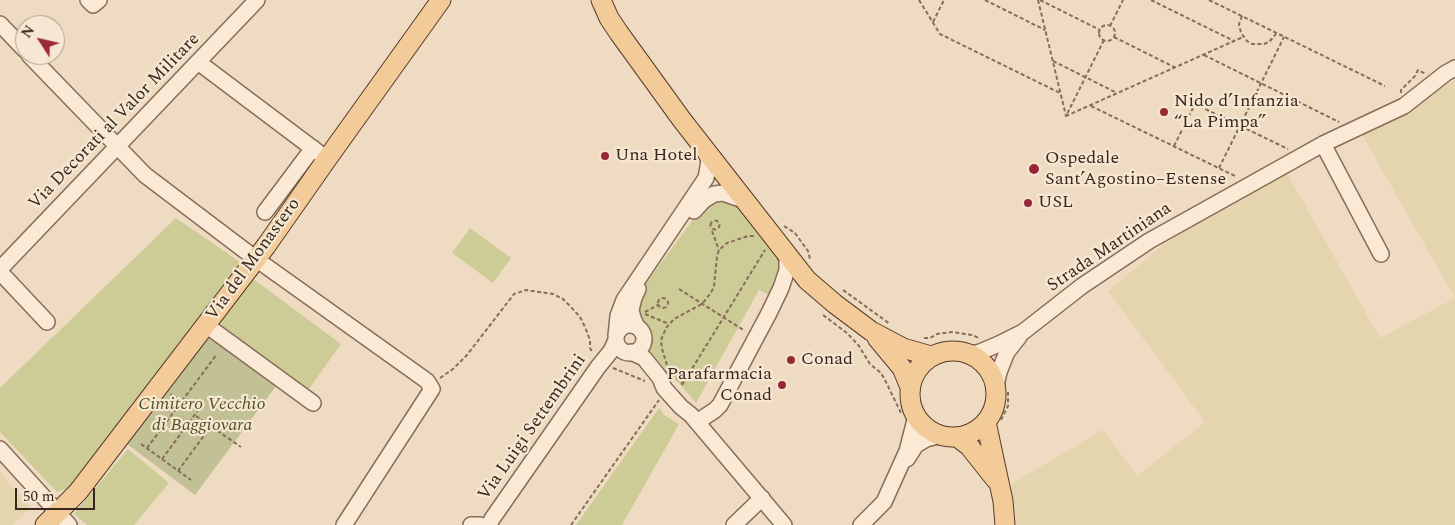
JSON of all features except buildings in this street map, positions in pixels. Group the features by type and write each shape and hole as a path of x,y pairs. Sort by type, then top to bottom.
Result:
{"main road":[{"name":"Via del Monastero","path":"57,521 256,259 320,153 441,0"},
{"path":"601,0 619,33 706,153 775,244 807,280 871,331 903,348 931,356"},
{"path":"871,331 902,368 910,388 911,404 916,416 928,429 949,436 969,446 999,485"},
{"path":"910,388 916,372 922,363 931,356 944,351 976,346 981,360 1002,386 996,397 992,424 999,485 1003,501 1003,522"},
{"path":"949,436 974,432 992,424"}],"street":[{"path":"88,0 93,5 99,0"},
{"name":"Via Decorati al Valor Militare","path":"0,270 257,0"},
{"path":"0,24 15,40"},
{"path":"198,62 320,153 265,212"},
{"path":"39,65 145,175 256,259 427,381 432,389 344,525"},
{"name":"Strada Martiniana","path":"976,346 993,347 1023,332 1082,286 1150,241 1323,144 1404,106 1455,68"},
{"path":"1323,144 1381,254"},
{"name":"Via Luigi Settembrini","path":"471,525 485,523 606,358 616,338 620,309 624,300 706,178 709,161 706,153"},
{"path":"636,352 644,336 633,318 631,310 636,291 700,204 709,196 723,193 743,200"},
{"path":"694,418 715,410 720,405 781,288 787,259 775,244"},
{"path":"0,270 47,322"},
{"path":"206,325 313,403"},
{"path":"638,327 629,325 621,328 616,338 620,348 636,352 686,403 694,418"},
{"name":"Strada Martiniana","path":"1002,386 999,372 1007,352 1023,332"},
{"name":"Via Luigi Settembrini","path":"606,358 636,352"},
{"path":"660,378 664,388 694,418 784,525"},
{"path":"861,525 884,502 906,451 916,416"},
{"path":"897,475 916,446 926,439 949,436"},
{"path":"0,449 57,521"},
{"path":"734,525 762,498"}],"path":[{"path":"919,0 940,34 1060,93"},
{"path":"933,22 944,0"},
{"path":"984,0 1046,30"},
{"path":"1039,0 1066,116"},
{"path":"1039,0 1100,30"},
{"path":"1110,26 1123,0"},
{"path":"1151,0 1234,41"},
{"path":"1210,0 1385,86"},
{"path":"1242,16 1240,29 1243,37 1252,44 1264,44 1274,38 1276,33"},
{"path":"1100,30 1110,26"},
{"path":"1110,26 1114,32 1114,37"},
{"path":"1100,30 1100,37 1104,40 1110,40 1114,37"},
{"path":"1114,37 1175,68"},
{"path":"1066,116 1243,37"},
{"path":"1219,168 1284,37"},
{"path":"1066,116 1104,40"},
{"path":"1203,55 1344,124"},
{"path":"1053,61 1117,93"},
{"path":"1174,146 1195,104 1292,151"},
{"path":"1090,106 1239,178"},
{"path":"712,229 719,250"},
{"path":"571,525 674,391 775,244 748,236 727,243 719,250 716,256 714,287 710,294 702,304 669,324 661,340 666,364 671,371 674,391"},
{"path":"839,288 893,325"},
{"path":"679,289 756,338"},
{"path":"659,305 642,313 669,324"},
{"path":"822,314 847,333 859,346 870,364 881,373"},
{"path":"922,338 930,338 937,334 952,332 972,335 976,346"},
{"path":"146,448 217,354"},
{"path":"992,424 1008,406 1002,386"},
{"path":"162,459 199,410 190,404 181,402 169,393"},
{"path":"195,416 241,447"},
{"path":"178,470 211,426"},
{"path":"141,444 191,480"}],"shaded area":[{"path":"1455,80 1455,298 1361,133"},
{"path":"1287,173 1380,338 1455,298 1455,525 1010,525 1011,484 1103,430 1137,476 1205,422 1108,291 1163,245 1229,202"},
{"path":"712,199 734,201 780,258 781,268 769,295 759,290 696,403 679,383 662,372 648,354 651,334 648,326 640,318 636,303 640,291 704,205"},
{"path":"176,218 240,262 69,488 57,492 0,432 0,388"},
{"path":"470,228 511,258 493,283 452,253"},
{"path":"252,278 341,344 306,393 225,335 220,320"},
{"path":"659,408 664,415 679,424 622,525 576,525"},
{"path":"128,449 169,483 134,525 87,525 74,514"},
{"path":"0,472 30,508 12,525 0,525"}],"green space":[{"name":"Cimitero Vecchio di Baggiovara","path":"208,335 276,386 195,495 127,444"}],"place":[{"name":"Nido d’Infanzia “La Pimpa”","path":"1164,112"},
{"name":"Una Hotel","path":"605,156"},
{"name":"Ospedale Sant’Agostino–Estense","path":"1034,169"},
{"name":"USL","path":"1028,203"},
{"name":"Conad","path":"791,360"},
{"name":"Parafarmacia Conad","path":"782,385"}]}
